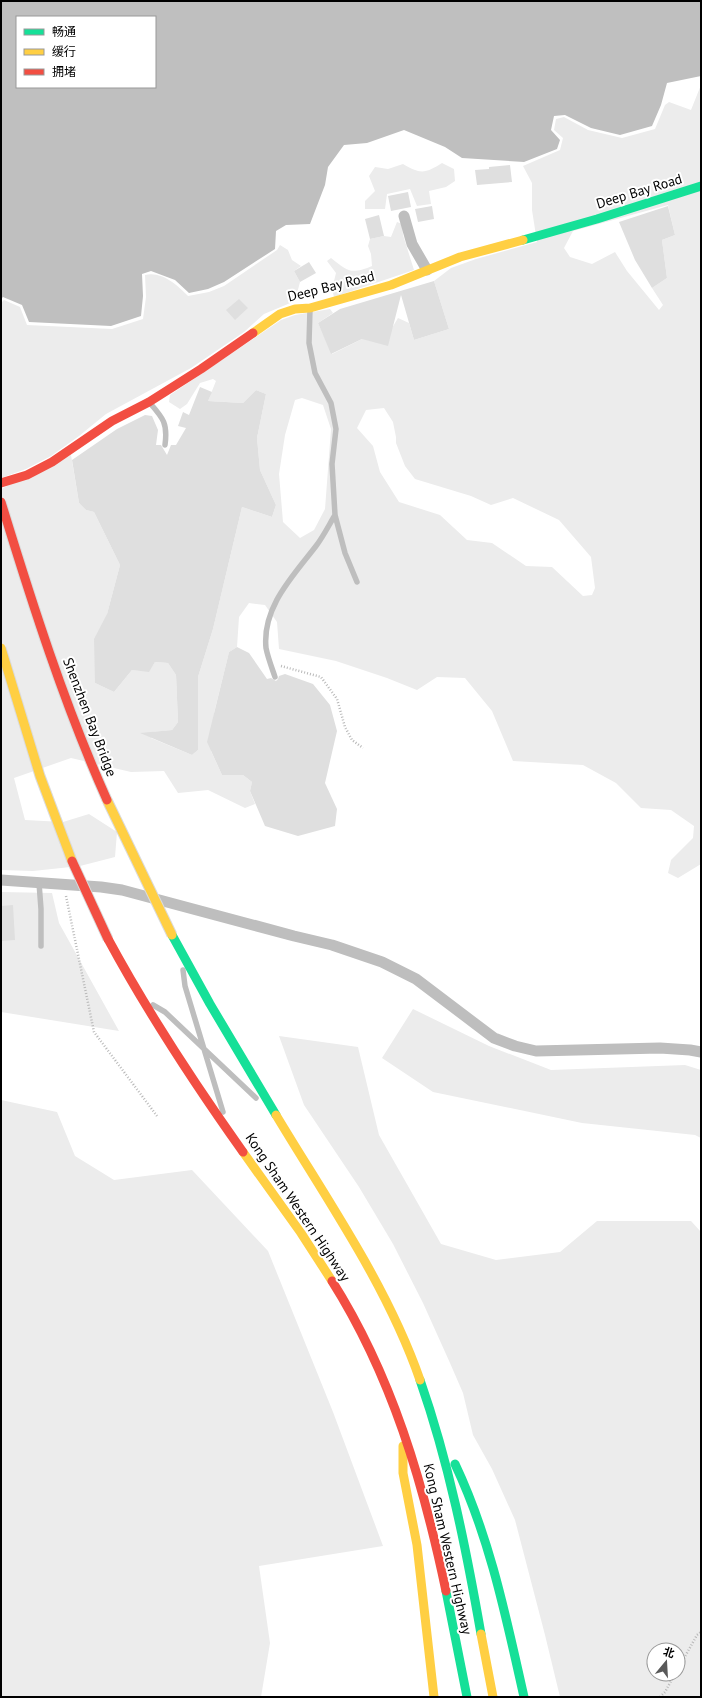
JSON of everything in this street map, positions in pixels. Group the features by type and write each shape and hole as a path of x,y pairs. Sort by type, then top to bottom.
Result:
{"main road":[{"name":"Deep Bay Road","path":"1,483 27,475 52,462 112,421 149,402 200,369 280,314 295,309 310,308 391,285 460,257 597,219 701,186"},
{"name":"Shenzhen Bay Bridge","path":"1,502 51,658 84,746 120,828 175,939"},
{"name":"Kong Sham Western Highway","path":"1,648 37,767 52,809 82,885 108,939 140,998 179,1060 302,1233 330,1277 366,1341 391,1396 423,1490 467,1697"},
{"name":"Kong Sham Western Highway","path":"175,939 211,1006 333,1206 374,1280 408,1350 437,1428 461,1525 493,1697"},
{"path":"402,1426 403,1473 417,1545 434,1697"},
{"path":"437,1428 465,1482 483,1531 502,1602 524,1697"}],"street":[{"path":"404,216 412,244 427,270"},
{"path":"1,880 64,884 122,890 332,945 382,962 416,979 494,1038 515,1046 536,1051 660,1048 701,1052"}],"lane":[{"path":"310,308 309,343 315,373 331,403 336,429 332,464 335,515 345,553 357,582"},
{"path":"149,402 164,419 167,431 165,445"},
{"path":"275,677 266,648 267,624 277,598 292,575 317,545 335,515"},
{"path":"39,883 41,946"},
{"path":"175,939 185,986 206,1051 229,1131"},
{"path":"140,998 165,1012 277,1116"}],"path":[{"path":"270,663 321,678 337,699 345,727 352,740 364,748"},
{"path":"64,884 94,1032 157,1116"},
{"path":"686,1655 697,1635 701,1632"},
{"path":"660,1697 665,1692 671,1682"}],"shaded area":[{"path":"1,1 701,1 701,76 667,83 661,105 652,126 620,135 591,128 565,115 554,116 551,130 560,140 557,149 524,162 462,158 445,147 404,130 367,143 344,145 328,167 325,185 310,224 286,225 276,231 275,249 224,282 208,289 189,293 175,280 151,271 142,274 143,296 141,316 111,326 29,322 22,305 3,297 1,299"},
{"path":"701,85 701,864 678,878 668,873 671,860 693,838 694,826 671,810 641,808 616,783 583,765 513,761 492,711 465,678 437,677 417,690 336,661 279,649 277,622 265,605 249,603 239,617 237,647 229,652 214,713 211,751 222,775 243,775 252,782 250,791 255,804 245,808 208,790 178,793 164,771 131,772 71,758 14,778 25,820 63,822 89,814 117,832 115,857 80,866 33,871 1,870 1,489 71,455 79,503 86,510 94,512 120,565 107,614 95,683 114,692 132,670 149,671 155,662 168,663 176,675 178,722 172,730 152,732 151,738 192,755 198,750 198,677 213,629 242,507 272,517 276,505 260,470 257,438 266,394 256,390 243,403 208,401 216,381 213,379 200,383 187,404 180,409 169,402 170,395 281,320 295,315 330,309 333,313 318,323 332,354 362,339 392,328 398,318 409,323 414,340 449,329 434,281 451,268 476,259 537,242 532,210 532,183 523,166 560,150 563,138 554,130 556,119 564,117 588,130 622,138 655,129 665,105 669,102 691,110","holes":["668,205 675,235 662,240 667,278 652,288 663,305 659,310 627,271 615,252 592,264 570,257 564,248 573,231","302,398 323,405 331,429 325,509 314,530 300,538 283,522 279,474 285,435 295,400","384,408 393,422 396,443 405,466 415,479 471,496 491,505 513,498 559,520 591,557 595,588 592,595 583,596 552,567 526,566 492,543 467,540 440,515 399,502 380,472 373,446 357,428 366,410"]},
{"path":"442,163 454,169 455,181 446,187 429,191 431,204 417,206 410,189 387,194 385,209 365,209 365,201 375,191 369,176 375,167 388,169 403,164 414,170 427,171"},
{"path":"397,222 402,224 403,235 414,270 334,297 332,289 336,273 327,261 331,258 346,269 354,271 372,266 371,254 368,246 370,239 384,236 391,237"},
{"path":"280,245 288,250 292,260 301,266 294,271 300,282 295,301 264,314 244,332 191,368 106,414 51,456 26,469 1,478 1,303 4,300 20,307 27,325 112,329 143,319 146,297 145,275 151,274 163,277 174,283 188,296 209,292 224,286 277,250"},
{"path":"1,892 52,893 59,923 119,1031 1,1012"},
{"path":"413,1009 489,1046 551,1070 685,1065 701,1070 701,1138 695,1135 582,1123 433,1092 382,1058"},
{"path":"279,1036 358,1047 379,1135 441,1244 496,1260 560,1252 597,1221 691,1221 701,1232 701,1697 560,1697 515,1520 492,1469 473,1435 463,1393 423,1303 393,1244 359,1187 304,1105"},
{"path":"1,1100 57,1112 75,1156 114,1180 192,1170 268,1251 333,1412 383,1546 259,1566 270,1643 261,1697 1,1697"}],"building":[{"path":"510,165 512,182 477,185 475,170"},
{"path":"408,192 411,207 391,211 388,196"},
{"path":"432,206 434,219 418,222 415,209"},
{"path":"668,206 675,235 662,240 667,278 652,288 635,260 619,222"},
{"path":"379,215 384,236 370,239 365,219"},
{"path":"309,262 316,273 300,282 294,271"},
{"path":"434,281 449,329 414,340 401,295 388,346 362,339 331,354 318,323 340,309"},
{"path":"239,299 248,308 235,320 226,310"},
{"path":"200,387 212,392 208,401 243,403 256,390 266,394 257,438 260,470 276,505 272,517 242,507 213,629 198,677 198,750 192,755 140,733 172,730 178,722 176,675 168,663 155,662 149,672 132,670 114,692 95,683 94,639 107,614 120,565 94,512 86,510 79,503 72,460 117,429 145,415 152,416 158,430 156,445 161,445 167,455 171,445 176,445 186,428 178,426 183,412 189,415"},
{"path":"237,647 249,653 267,679 271,678 276,681 279,676 285,674 313,684 330,705 337,731 325,783 337,809 335,826 298,836 265,826 250,791 252,782 243,775 222,775 207,742 229,652"},
{"path":"13,905 15,940 1,941 1,906"}],"traffic: fast":[{"path":"523,240 597,219 701,186"},
{"path":"172,935 210,1004 276,1115"},
{"path":"420,1380 440,1443 456,1506 481,1634"},
{"path":"455,1464 478,1520 496,1578 524,1697"},
{"path":"446,1591 467,1697"}],"traffic: slow":[{"path":"253,333 280,314 295,309 310,308 391,285 460,257 523,240"},
{"path":"1,648 40,776 72,861"},
{"path":"107,800 172,935"},
{"path":"276,1115 355,1244 391,1310 420,1380"},
{"path":"243,1152 301,1233 332,1281"},
{"path":"403,1446 403,1473 417,1545 434,1697"},
{"path":"481,1634 493,1697"}],"traffic: jam":[{"path":"1,483 27,475 52,462 112,421 149,402 201,369 253,333"},
{"path":"1,502 37,615 63,690 91,764 107,800"},
{"path":"72,861 108,939"},
{"path":"108,939 123,967 172,1047 243,1152"},
{"path":"332,1281 372,1354 403,1431 427,1510 446,1591"}]}
